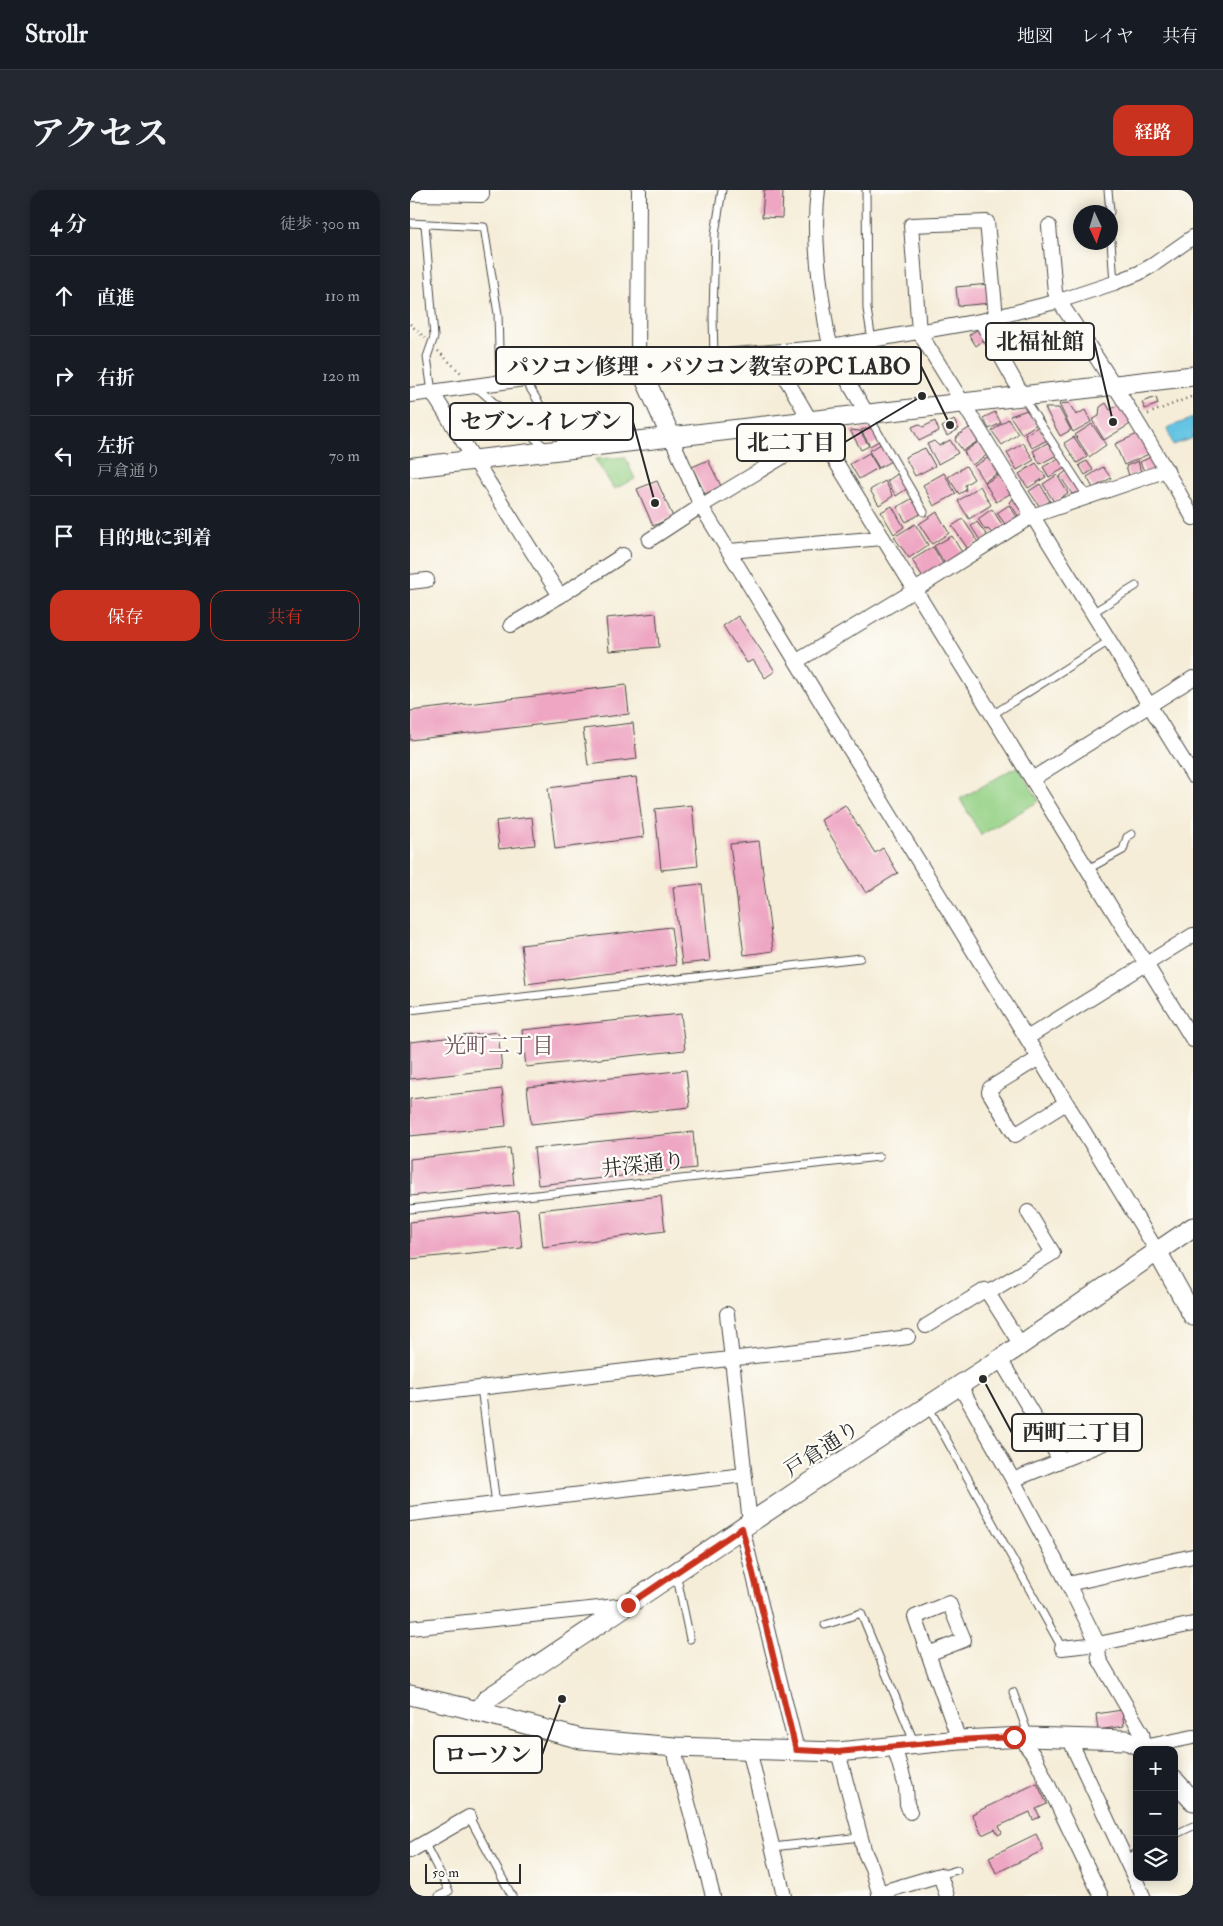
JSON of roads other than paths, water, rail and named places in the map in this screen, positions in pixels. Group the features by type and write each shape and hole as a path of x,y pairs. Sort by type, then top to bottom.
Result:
{"street":[{"path":"410,194 482,195 482,190"},
{"path":"639,190 638,364 701,506 1157,1250 1193,1316"},
{"path":"818,190 816,205 818,254 822,296 831,347 867,414"},
{"path":"996,317 988,222 911,225 918,332 1193,776"},
{"path":"1049,226 1055,292 1059,301 1136,418 1193,518"},
{"path":"410,395 638,364 831,347 981,321 1059,301 1114,282 1146,269 1193,237"},
{"path":"981,321 1022,396"},
{"path":"771,353 882,538 1193,1040"},
{"path":"412,467 672,437 815,428 867,414 1193,376"},
{"path":"432,392 560,596"},
{"path":"650,540 815,428"},
{"path":"796,661 915,590 1032,516 1167,470"},
{"path":"729,551 882,538"},
{"path":"511,625 560,596 623,554"},
{"path":"410,582 427,580"},
{"path":"1032,780 1193,678"},
{"path":"1027,1038 1193,935"},
{"path":"1039,1058 990,1088 989,1092 1015,1135 1066,1103"},
{"path":"988,1293 1052,1253 1028,1212"},
{"name":"戸倉通り","path":"478,1712 486,1701 746,1525 1000,1360 1193,1227"},
{"path":"926,1326 985,1290 1020,1345"},
{"path":"726,1314 744,1475 746,1525 796,1750"},
{"path":"410,1396 908,1337"},
{"path":"1000,1360 1060,1460"},
{"path":"960,1386 1013,1480 1068,1584 1098,1644 1099,1659 1142,1733 1145,1746"},
{"path":"1013,1480 1116,1438"},
{"path":"410,1514 744,1475"},
{"path":"1068,1584 1193,1556"},
{"path":"410,1628 628,1605"},
{"path":"1062,1648 1098,1644 1193,1624"},
{"path":"928,1654 958,1740"},
{"path":"410,1695 581,1739 675,1747 838,1752 958,1740 1027,1737 1127,1740 1141,1746"},
{"path":"1027,1737 1028,1748 1035,1757 1102,1896"},
{"path":"1155,1746 1193,1737"},
{"path":"1073,1739 1073,1747 1131,1856 1143,1896"},
{"path":"894,1746 906,1787 907,1804 910,1812"},
{"path":"675,1747 676,1758 713,1896"},
{"path":"749,1749 784,1896"},
{"path":"838,1752 861,1837 880,1895 940,1875 947,1896"},
{"path":"1178,1784 1193,1801"},
{"path":"410,1851 469,1816"}],"lane":[{"path":"714,358 715,234 722,190"},
{"path":"866,190 866,309 872,341"},
{"path":"1108,190 1109,205"},
{"path":"410,223 484,227 498,314 500,383"},
{"path":"425,224 434,337 427,357 432,392"},
{"path":"1112,250 1114,282"},
{"path":"525,380 559,450"},
{"path":"475,386 559,450"},
{"path":"1022,396 1087,496"},
{"path":"867,414 924,512"},
{"path":"1092,613 1136,586"},
{"path":"992,715 1110,641"},
{"path":"1088,870 1122,850 1127,837 1132,834"},
{"path":"410,1010 860,958"},
{"name":"井深通り","path":"410,1209 879,1157"},
{"path":"481,1387 496,1504"},
{"path":"928,1407 1062,1648"},
{"path":"676,1573 690,1639"},
{"path":"825,1624 862,1613 912,1737 913,1744"},
{"path":"1013,1692 1026,1728 1027,1737"},
{"path":"469,1816 512,1896"},
{"path":"1178,1833 1193,1826"},
{"path":"773,1847 861,1837"},
{"path":"424,1842 449,1891 439,1896"},
{"path":"940,1875 957,1870"}],"water":[{"path":"1193,418 1193,438 1173,445 1167,428"}],"place":[{"name":"北二丁目","path":"922,396"},
{"name":"北福祉館","path":"1113,422"},
{"name":"パソコン修理・パソコン教室のPC LABO","path":"950,425"},
{"name":"セブン-イレブン","path":"655,503"},
{"name":"西町二丁目","path":"983,1379"},
{"name":"ローソン","path":"562,1699"}],"district":[{"name":"光町二丁目","path":"499,1046"}]}
